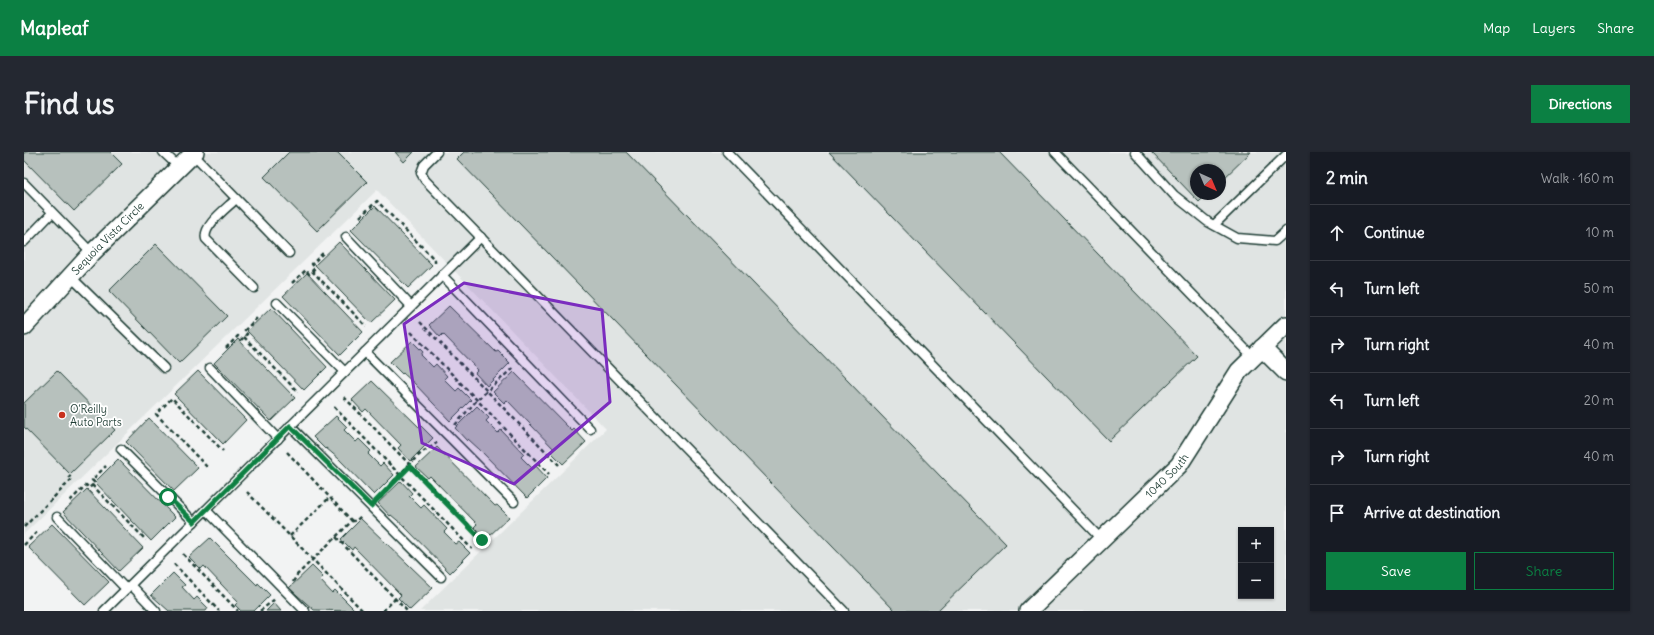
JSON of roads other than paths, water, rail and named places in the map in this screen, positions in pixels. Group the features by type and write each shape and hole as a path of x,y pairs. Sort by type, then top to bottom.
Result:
{"street":[{"name":"Sequoia Vista Circle","path":"24,327 92,253 194,153"},
{"name":"1040 South","path":"1028,611 1179,465 1239,371 1286,325"},
{"path":"1258,352 1286,372"}],"lane":[{"path":"163,152 179,167"},
{"path":"436,152 424,165 420,172 425,180 844,611"},
{"path":"727,152 1102,540"},
{"path":"1055,152 1258,352"},
{"path":"1135,152 1174,195 1214,225 1237,238 1275,241 1286,231"},
{"path":"194,153 236,199 290,253"},
{"path":"1214,225 1286,155"},
{"path":"24,183 92,253"},
{"path":"236,199 207,227 205,234 206,239 254,288"},
{"path":"24,242 52,213"},
{"path":"346,237 411,306"},
{"path":"104,611 480,237"},
{"path":"442,275 590,429"},
{"path":"70,276 164,368"},
{"path":"277,303 345,372"},
{"path":"366,352 514,502"},
{"path":"210,368 278,438"},
{"path":"290,426 442,577"},
{"path":"121,449 194,522"},
{"path":"206,510 305,611"},
{"path":"57,517 128,587 156,611"}],"place":[{"name":"O'Reilly Auto Parts","path":"62,415"}]}
